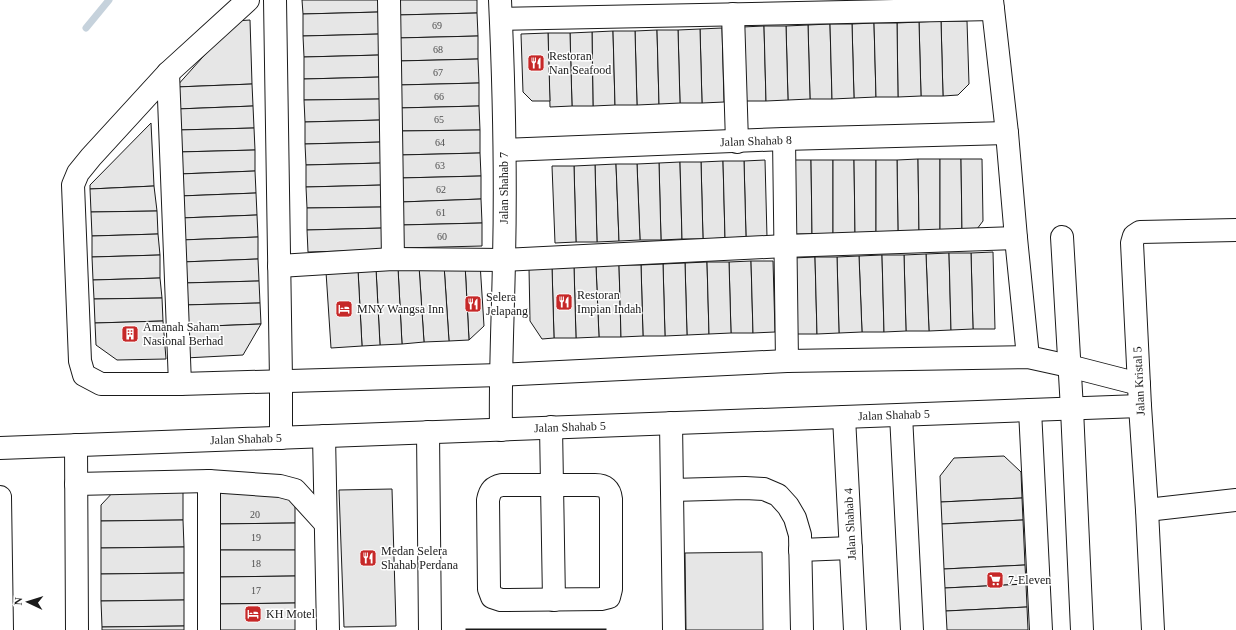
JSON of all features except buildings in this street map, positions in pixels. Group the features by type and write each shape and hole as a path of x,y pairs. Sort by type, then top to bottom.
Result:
{"street":[{"path":"248,0 168,74 78,173 73,185 80,361 84,375 101,384 180,384 500,375 788,361 1028,357 1139,384"},
{"path":"275,0 281,380 280,438"},
{"path":"389,0 393,259"},
{"path":"500,10 733,14 993,4 1007,132 1028,357"},
{"name":"Jalan Shahab 7","path":"500,10 504,150 504,260 500,375 501,430"},
{"path":"733,14 737,142"},
{"path":"168,74 180,384"},
{"name":"Jalan Shahab 8","path":"504,150 1007,132"},
{"path":"784,139 788,361"},
{"name":"Jalan Kristal 5","path":"1153,630 1132,243 1134,236 1140,232 1236,230"},
{"path":"1062,237 1072,408 1082,630"},
{"path":"279,266 393,259 504,260 785,246 1016,238"},
{"name":"Jalan Shahab 5","path":"0,448 1140,406"},
{"path":"1030,410 1041,630"},
{"path":"901,415 912,630"},
{"name":"Jalan Shahab 4","path":"844,417 856,630"},
{"path":"671,423 674,630"},
{"path":"551,427 554,600"},
{"path":"428,432 430,630"},
{"path":"324,436 328,630"},
{"path":"76,445 77,630"},
{"path":"76,484 209,481 280,486 295,490 325,523"},
{"path":"209,481 209,630"},
{"path":"602,485 610,492 611,589 609,597 602,600 554,600 496,599 492,597 489,589 488,500 492,489 496,486 602,485"},
{"path":"672,490 745,488 764,489 778,495 788,506 795,518 800,535 802,630"},
{"path":"0,497 2,630"},
{"path":"1147,510 1236,500"},
{"path":"800,550 851,548"}],"waterway":[{"path":"86,28 109,0"}],"place":[{"name":"Restoran Nan Seafood","path":"536,63"},
{"name":"Restoran Impian Indah","path":"564,302"},
{"name":"Selera Jelapang","path":"473,304"},
{"name":"MNY Wangsa Inn","path":"344,309"},
{"name":"Amanah Saham Nasional Berhad","path":"130,334"},
{"name":"Medan Selera Shahab Perdana","path":"368,558"},
{"name":"7-Eleven","path":"995,580"},
{"name":"KH Motel","path":"253,614"}]}
